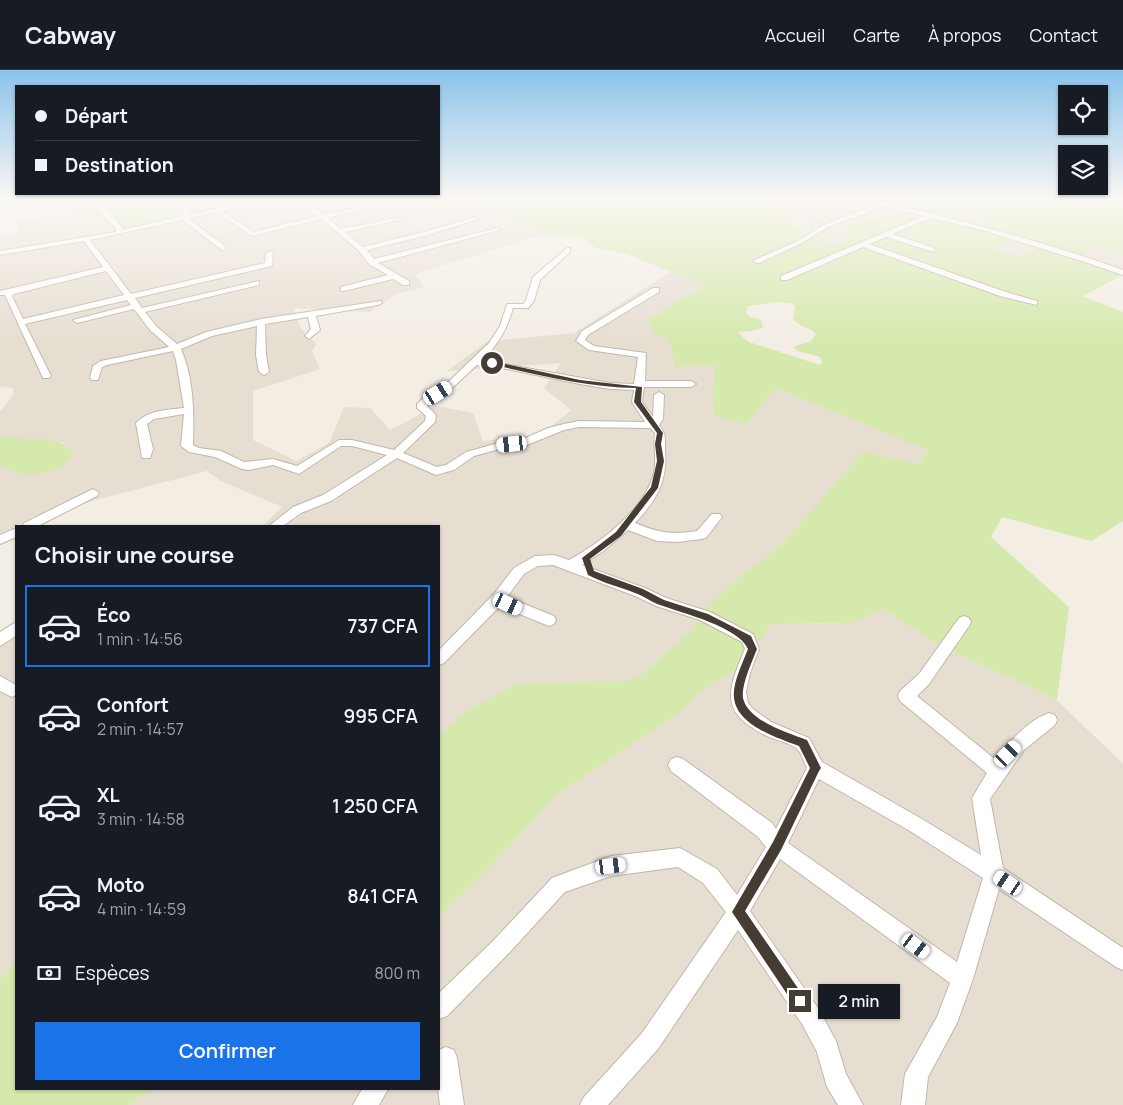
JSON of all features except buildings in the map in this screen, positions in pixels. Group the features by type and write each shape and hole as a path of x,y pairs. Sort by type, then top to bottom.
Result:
{"street":[{"path":"0,253 41,246"},
{"path":"92,246 153,328 176,348 189,410 187,446 194,451 215,453 238,464 248,466 272,461 284,464 292,470 299,470 339,443 352,443 396,454 436,471 450,468 470,454 502,445 522,443 564,427 579,424 653,425"},
{"path":"359,246 372,262 406,283"},
{"path":"362,249 374,246"},
{"path":"372,262 433,246"},
{"path":"756,261 790,246"},
{"path":"784,278 857,246"},
{"path":"868,246 1003,294 1034,303"},
{"path":"919,246 931,250"},
{"path":"1042,246 1123,273"},
{"path":"276,525 297,510 327,498 396,454 430,422 431,415 421,406 428,399 448,387 492,345 504,326 510,306 525,306 530,301 536,279 567,250"},
{"path":"77,320 135,305 269,264 270,253"},
{"path":"1091,261 1099,257"},
{"path":"0,293 109,268"},
{"path":"344,289 394,276"},
{"path":"21,322 135,305 256,283"},
{"path":"588,565 619,534 655,488 661,461 658,444 660,433 638,402 642,355 592,348 580,341 585,333 656,290"},
{"path":"11,292 8,296 46,376"},
{"path":"95,378 98,366 104,363 176,348 209,334 261,322 378,303"},
{"path":"309,336 316,330 311,313"},
{"path":"261,322 261,355 264,372"},
{"path":"476,362 492,363 610,386 691,384"},
{"path":"653,425 658,419 658,395"},
{"path":"146,456 141,422 152,416 189,410"},
{"path":"30,525 93,493"},
{"path":"625,524 657,537 678,538 701,535 716,517"},
{"path":"0,540 15,532"},
{"path":"440,658 498,599 519,571 535,560 554,560 571,565 588,565 661,602 705,616 748,638 752,649 743,672 738,697 743,710 765,728 803,743 816,768 916,825 994,874 1123,960"},
{"path":"498,599 549,620"},
{"path":"964,622 924,679 906,696 998,772"},
{"path":"0,640 15,629"},
{"path":"915,1104 917,1074 946,1023 962,979 994,874 981,798 1008,754 1031,731 1049,720"},
{"path":"677,765 765,830 777,846 962,979"},
{"path":"592,1105 650,1041 738,912 777,846 816,768"},
{"path":"440,1007 500,948 559,885 611,866 680,857 710,876 738,912 810,1016 828,1049 835,1079 851,1105"},
{"path":"446,1058 452,1105"},
{"path":"365,1105 375,1090"}],"shaded area":[{"path":"0,246 505,246 414,274 424,287 396,294 370,312 293,308 301,329 316,344 312,351 320,369 253,391 253,440 296,461 329,443 344,407 370,408 390,430 436,406 473,413 483,441 541,435 571,410 544,388 561,363 447,371 488,341 574,333 670,272 705,285 647,319 653,333 670,339 716,364 713,388 745,424 776,388 928,449 918,464 863,453 782,544 744,573 706,607 693,629 641,675 623,681 467,711 440,734 440,525 263,525 282,507 221,481 207,471 34,516 0,534 0,465 9,471 65,443 45,439 13,439 0,436 0,412 14,394 12,388 0,386"},
{"path":"997,246 1044,247 1018,256 994,248"},
{"path":"1098,247 1123,255 1123,273 1076,257"},
{"path":"883,609 935,643 1057,700 1123,764 1123,1105 128,1105 151,1090 440,1090 440,916 488,869 557,795 675,716 697,695 739,667 772,624 852,623"},
{"path":"15,629 15,962 0,980 0,640"}],"green space":[{"path":"1000,246 995,249 1018,256 1043,247 1041,246 1123,246 1123,255 1098,247 1077,257 1123,275 1083,296 1123,312 1123,521 1091,541 1002,517 991,537 1069,607 1057,700 935,643 883,609 853,623 772,624 739,667 697,695 675,716 557,795 488,869 440,916 440,734 467,711 518,683 623,681 641,675 693,629 706,607 744,573 782,544 863,452 918,464 928,450 776,388 745,424 714,416 713,388 715,364 675,367 670,339 653,333 647,319 705,285 626,254 595,247","holes":["777,302 791,303 795,306 793,319 816,334 811,341 793,347 798,351 820,357 822,362 820,365 749,342 737,332 752,331 763,327 761,320 749,316 746,312 748,306"]},
{"path":"0,436 49,439 66,446 74,453 60,469 30,475 9,471 0,465"},
{"path":"15,962 15,1090 151,1090 128,1105 0,1105 0,980"}],"route":[{"path":"492,363 610,386 640,387 638,402 660,433 658,444 661,461 655,488 619,534 586,558 591,573 603,579 640,592 661,602 705,616 748,638 752,649 743,672 738,697 743,710 765,728 803,743 816,768 777,846 738,912 800,1001"}]}
